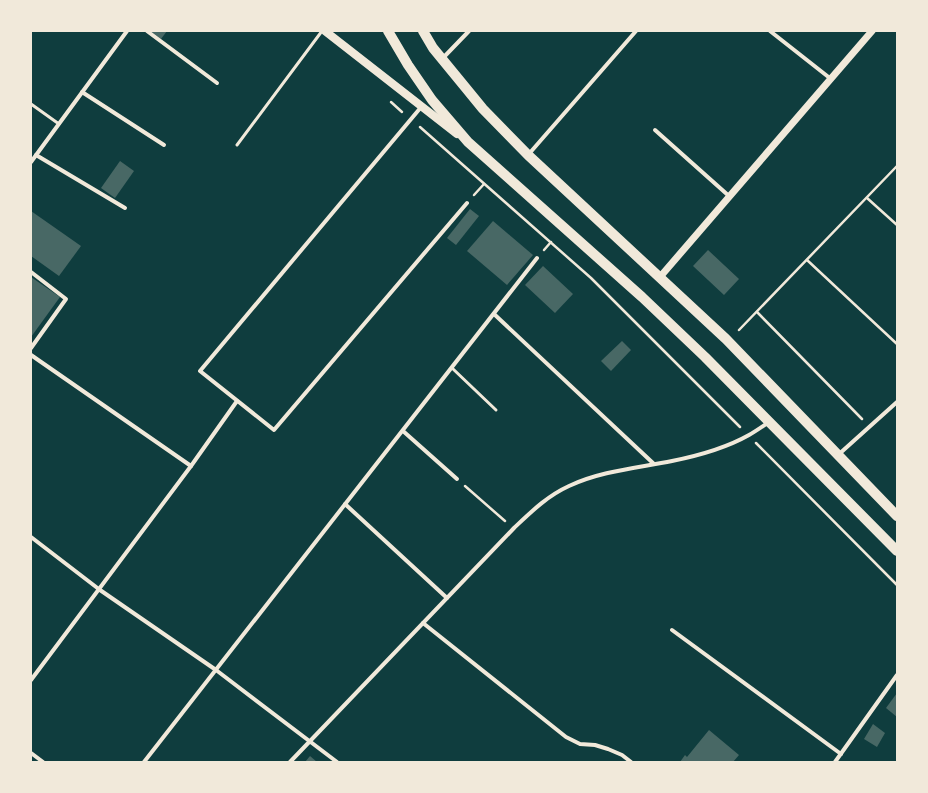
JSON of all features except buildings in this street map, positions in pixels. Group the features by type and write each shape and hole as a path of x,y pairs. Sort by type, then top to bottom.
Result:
{"main road":[{"path":"325,31 468,142 642,297 770,422 897,551"},
{"path":"388,31 432,100 468,142"},
{"path":"423,31 433,48 483,109 528,155 726,339 897,516"}],"street":[{"path":"31,162 127,31"},
{"path":"147,31 217,83"},
{"path":"442,59 469,31"},
{"path":"528,155 636,31"},
{"path":"770,31 831,79"},
{"path":"660,277 872,31"},
{"path":"82,92 164,145"},
{"path":"422,106 200,371 274,430 467,203"},
{"path":"655,130 730,196"},
{"path":"36,155 125,208"},
{"path":"144,762 537,258"},
{"path":"31,272 66,299 31,348"},
{"path":"494,314 654,464"},
{"path":"31,355 191,466"},
{"path":"31,680 100,590 237,401"},
{"path":"838,455 897,402"},
{"path":"290,762 514,528 535,508 553,494 569,486 620,469 672,461 694,456 728,445 749,435 770,422"},
{"path":"402,431 457,479"},
{"path":"346,504 447,598"},
{"path":"31,537 100,590 216,670 337,762"},
{"path":"423,623 566,737 580,744 595,745 608,749 622,755 631,762"},
{"path":"672,630 841,754"},
{"path":"835,762 897,675"},
{"path":"31,752 43,762"}],"lane":[{"path":"237,145 322,31"},
{"path":"31,104 59,124"},
{"path":"31,152 36,155"},
{"path":"452,368 496,410"}],"path":[{"path":"388,99 591,278 897,585"},
{"path":"739,330 897,166"},
{"path":"867,198 897,225"},
{"path":"807,260 897,344"},
{"path":"757,312 869,427"},
{"path":"457,479 514,528"}]}
